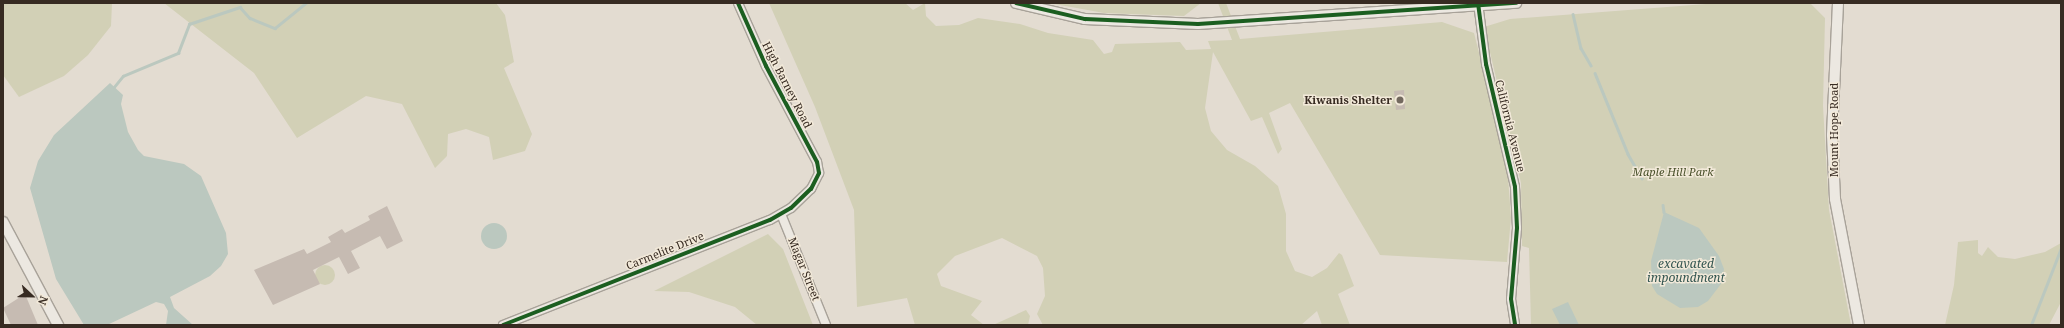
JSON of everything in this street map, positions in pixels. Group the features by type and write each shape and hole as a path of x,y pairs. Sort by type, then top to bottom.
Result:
{"street":[{"name":"High Barney Road","path":"738,3 766,66 814,155 818,174"},
{"path":"1016,3 1085,19 1160,24 1478,4 1516,3"},
{"name":"Mount Hope Road","path":"1838,3 1832,135 1835,199 1859,325"},
{"name":"California Avenue","path":"1478,4 1486,64 1515,187 1517,228 1512,299 1516,325"},
{"name":"Carmelite Drive","path":"503,325 781,214 811,189 818,174"},
{"name":"Magar Street","path":"781,214 826,325"},
{"path":"3,222 58,325"}],"green space":[{"path":"3,3 112,3 111,26 88,55 64,76 19,97 3,75"},
{"path":"164,3 496,3 505,15 514,62 504,68 532,134 525,151 493,160 489,137 466,129 448,134 447,156 435,168 402,104 366,96 297,138 254,73"},
{"path":"769,3 905,3 913,10 925,3 926,16 936,26 959,25 978,18 1020,24 1048,33 1093,40 1104,54 1112,52 1115,44 1180,42 1186,50 1211,49 1208,41 1232,40 1218,3 1226,3 1240,39 1442,22 1474,33 1507,163 1511,218 1507,262 1380,255 1290,103 1269,113 1282,149 1278,154 1262,117 1251,121 1213,52 1205,108 1211,131 1227,150 1255,166 1278,186 1286,214 1286,251 1295,271 1312,277 1327,268 1339,253 1342,255 1354,286 1338,294 1350,325 1322,325 1317,311 1301,325 1043,325 1037,314 1045,296 1043,268 1037,256 1002,238 955,256 937,274 941,286 982,301 971,315 984,325 915,325 907,298 857,307 854,210 815,107"},
{"path":"1049,3 1201,3 1184,16 1104,13"},
{"name":"Maple Hill Park","path":"1719,3 1810,3 1825,18 1823,106 1829,210 1851,325 1531,325 1529,248 1522,246 1521,183 1484,27 1510,19"},
{"path":"768,234 783,249 813,325 757,325 735,307 689,292 654,291"},
{"path":"1978,240 1978,253 1982,256 1988,247 1998,257 2015,259 2045,252 2061,243 2061,302 2049,325 1945,325 1954,285 1958,242"},
{"path":"325,265 332,268 335,275 332,282 325,285 318,282 315,275 318,268"},
{"path":"1026,310 1030,316 1028,325 993,325"}],"water":[{"path":"110,83 123,95 121,104 128,132 138,150 144,156 184,164 201,176 226,233 228,254 221,266 210,276 170,297 174,308 193,325 166,325 168,311 164,304 156,302 107,325 84,325 56,279 30,188 38,161 54,135"},
{"name":"excavated impoundment","path":"1664,212 1699,228 1719,256 1724,269 1721,284 1708,301 1698,307 1680,308 1657,294 1652,286 1651,261"},
{"path":"494,223 503,227 507,236 503,245 494,249 485,245 481,236 485,227"},
{"path":"1568,302 1579,325 1560,325 1552,309"}],"building":[{"name":"Kiwanis Shelter","path":"1404,90 1405,109 1396,110 1394,91"},
{"path":"387,206 403,241 387,249 380,236 351,251 360,268 348,274 339,257 313,270 320,284 273,305 254,270 304,249 307,254 331,242 328,237 342,229 345,233 370,220 368,216"},
{"path":"25,294 38,325 11,325 3,308"}],"waterway":[{"path":"114,87 123,76 178,53 189,24 240,7 250,18 275,28 306,3"},
{"path":"1573,14 1581,48 1591,65"},
{"path":"1595,73 1628,154 1642,178"},
{"path":"1663,205 1664,212"},
{"path":"2031,325 2061,248"}],"cycle path":[{"path":"503,325 770,220 791,208 811,189 819,173 817,162 766,66 738,3"},
{"path":"1016,3 1085,19 1198,24 1516,3"},
{"path":"1478,3 1486,64 1515,187 1517,228 1511,299 1515,325"}],"place":[{"name":"Kiwanis Shelter","path":"1400,100"}]}
